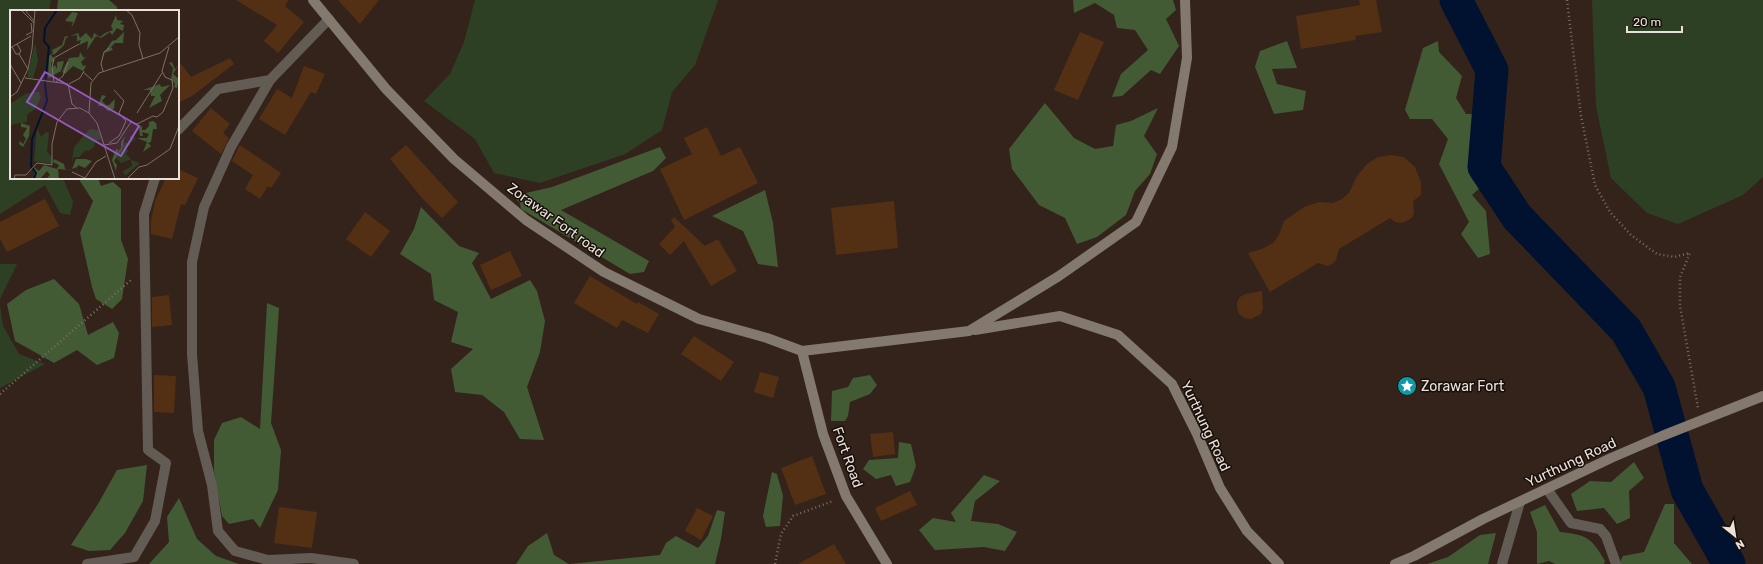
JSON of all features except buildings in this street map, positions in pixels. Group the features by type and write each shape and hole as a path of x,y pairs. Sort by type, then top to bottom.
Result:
{"street":[{"name":"Zorawar Fort road","path":"313,0 386,89 454,159 526,220 604,272 699,320 767,338 802,351"},
{"path":"969,331 1058,276 1136,222 1172,147 1187,58 1185,0"},
{"path":"329,19 270,80 231,147 204,207 192,262 192,354 198,431 212,485 218,531 235,551 268,560 311,558 354,564"},
{"path":"179,129 218,89 270,80"},
{"path":"87,564 134,557 155,521 166,463 148,450 144,214 155,179"},
{"name":"Yurthung Road","path":"802,351 969,331 1060,316 1118,335 1172,384 1197,434 1220,488 1247,531 1279,564"},
{"name":"Fort Road","path":"802,351 823,434 846,496 887,564"},
{"name":"Yurthung Road","path":"1395,564 1414,556 1483,519 1662,436 1763,396"},
{"path":"1547,489 1571,523 1600,529 1606,536 1616,564"},
{"path":"1502,564 1520,502"}],"path":[{"path":"1567,0 1581,116 1595,185 1610,212 1631,235 1657,254 1674,257 1690,253 1680,277 1680,306 1700,422"},
{"path":"0,394 145,269"},
{"path":"775,564 781,534 793,516 846,496"}],"green space":[{"path":"0,0 51,0 49,10 10,10 10,179 63,179 73,202 70,215 60,213 45,185 0,214"},
{"path":"58,0 109,0 117,7 117,10 57,10"},
{"path":"475,0 718,0 695,65 672,92 662,130 625,154 540,183 494,173 475,139 424,101 450,74 464,42"},
{"path":"1073,0 1173,0 1176,10 1166,19 1179,46 1160,74 1151,70 1122,96 1112,97 1121,74 1148,50 1135,30 1117,28 1114,15 1095,3 1074,13"},
{"path":"1592,0 1763,0 1763,177 1743,195 1678,224 1647,213 1611,178 1596,106"},
{"path":"1287,41 1297,68 1272,69 1277,84 1306,91 1303,110 1274,114 1255,67 1260,51"},
{"path":"1438,41 1439,52 1462,76 1456,98 1466,114 1473,114 1484,184 1472,195 1486,211 1490,254 1478,258 1461,234 1469,222 1439,164 1448,139 1432,119 1410,119 1405,110 1423,48"},
{"path":"1045,103 1074,138 1095,149 1113,146 1116,125 1131,121 1158,108 1144,136 1157,154 1150,174 1135,191 1126,215 1097,237 1077,244 1065,218 1039,205 1012,169 1009,149"},
{"path":"660,147 666,158 653,171 561,210 649,261 644,272 630,274 521,209 520,203 513,196 552,187"},
{"path":"79,179 98,179 101,186 113,182 121,189 121,240 128,259 122,299 112,309 96,299 80,233 93,201"},
{"path":"765,190 773,223 778,267 758,264 743,231 712,216"},
{"path":"421,207 459,246 479,253 472,263 491,299 530,280 537,291 545,321 540,352 527,387 544,440 520,439 504,412 482,395 455,392 451,369 473,349 451,342 458,312 434,300 431,274 400,254 414,229"},
{"path":"0,264 17,264 0,299"},
{"path":"54,279 79,304 88,335 113,322 119,333 114,358 97,365 77,350 54,363 15,341 7,304 26,290"},
{"path":"267,303 279,308 271,423 281,450 278,490 260,528 253,519 229,524 222,516 214,471 214,440 222,423 241,417 260,429"},
{"path":"0,305 3,326 19,354 45,364 0,388"},
{"path":"870,375 877,385 870,394 850,402 848,416 845,421 831,421 832,391 848,387 853,378"},
{"path":"899,442 911,444 916,466 910,482 896,486 891,475 876,479 863,469 869,460 898,458"},
{"path":"1634,462 1644,478 1629,491 1630,518 1617,524 1604,508 1577,511 1571,494 1590,481 1611,482"},
{"path":"147,465 143,501 125,533 110,550 89,551 71,545 98,504 117,470"},
{"path":"772,472 777,474 783,496 780,526 766,527 763,516"},
{"path":"984,475 1000,481 975,501 971,521 998,524 1017,532 1005,551 984,547 935,550 919,530 933,518 956,522 951,513"},
{"path":"179,498 197,539 216,556 239,564 149,564 169,542 167,517"},
{"path":"1665,504 1674,504 1674,543 1692,564 1619,564 1623,556 1644,552"},
{"path":"1545,505 1560,532 1576,534 1592,542 1605,561 1604,564 1555,564 1549,561 1537,564 1537,532 1530,512"},
{"path":"717,510 725,512 715,564 569,564 660,555 666,543 676,536 698,548 708,536"},
{"path":"547,533 554,555 569,564 516,564 528,546"},
{"path":"1496,533 1488,564 1427,564 1448,557 1480,535"}],"waterway":[{"path":"1456,0 1492,70 1484,167 1517,217 1626,330 1659,387 1687,490 1729,564"}],"place":[{"name":"Zorawar Fort","path":"1407,386"}]}
